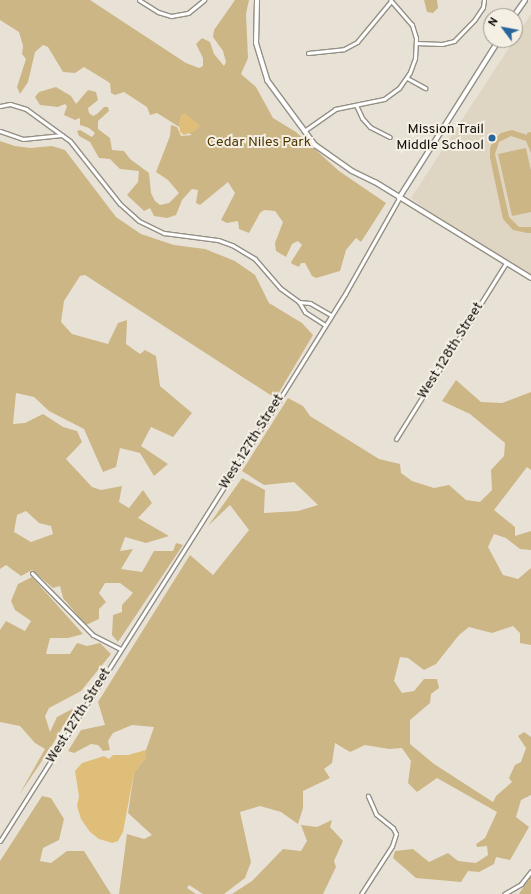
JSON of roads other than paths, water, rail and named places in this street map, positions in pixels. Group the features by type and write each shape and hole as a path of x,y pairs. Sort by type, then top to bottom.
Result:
{"street":[{"path":"139,0 158,12 171,16 188,13 204,0"},
{"path":"257,0 255,31 259,59 275,94 304,131 329,157 531,278"},
{"path":"304,131 327,113 384,99 399,88 407,78 415,58 416,43 412,25 390,0 357,42 344,49 308,53"},
{"path":"416,43 442,44 454,41 475,19 483,7 484,0"},
{"name":"West 127th Street","path":"0,841 325,325 399,198 494,48"},
{"path":"407,78 425,88"},
{"path":"0,106 10,104 26,109 62,135 82,152 128,214 164,233 218,240 232,245 255,259 280,288 299,302 304,312 325,325"},
{"path":"356,105 362,118 370,127 390,137"},
{"path":"0,131 22,139 62,135"},
{"name":"West 128th Street","path":"396,439 506,262"},
{"path":"299,302 310,303 331,315"},
{"path":"32,573 93,635 120,649"},
{"path":"361,894 392,846 396,834 393,828 376,814 368,796"},
{"path":"504,894 521,884 531,871"}],"place":[{"name":"Mission Trail Middle School","path":"492,138"}],"park label":[{"name":"Cedar Niles Park","path":"259,143"}]}
